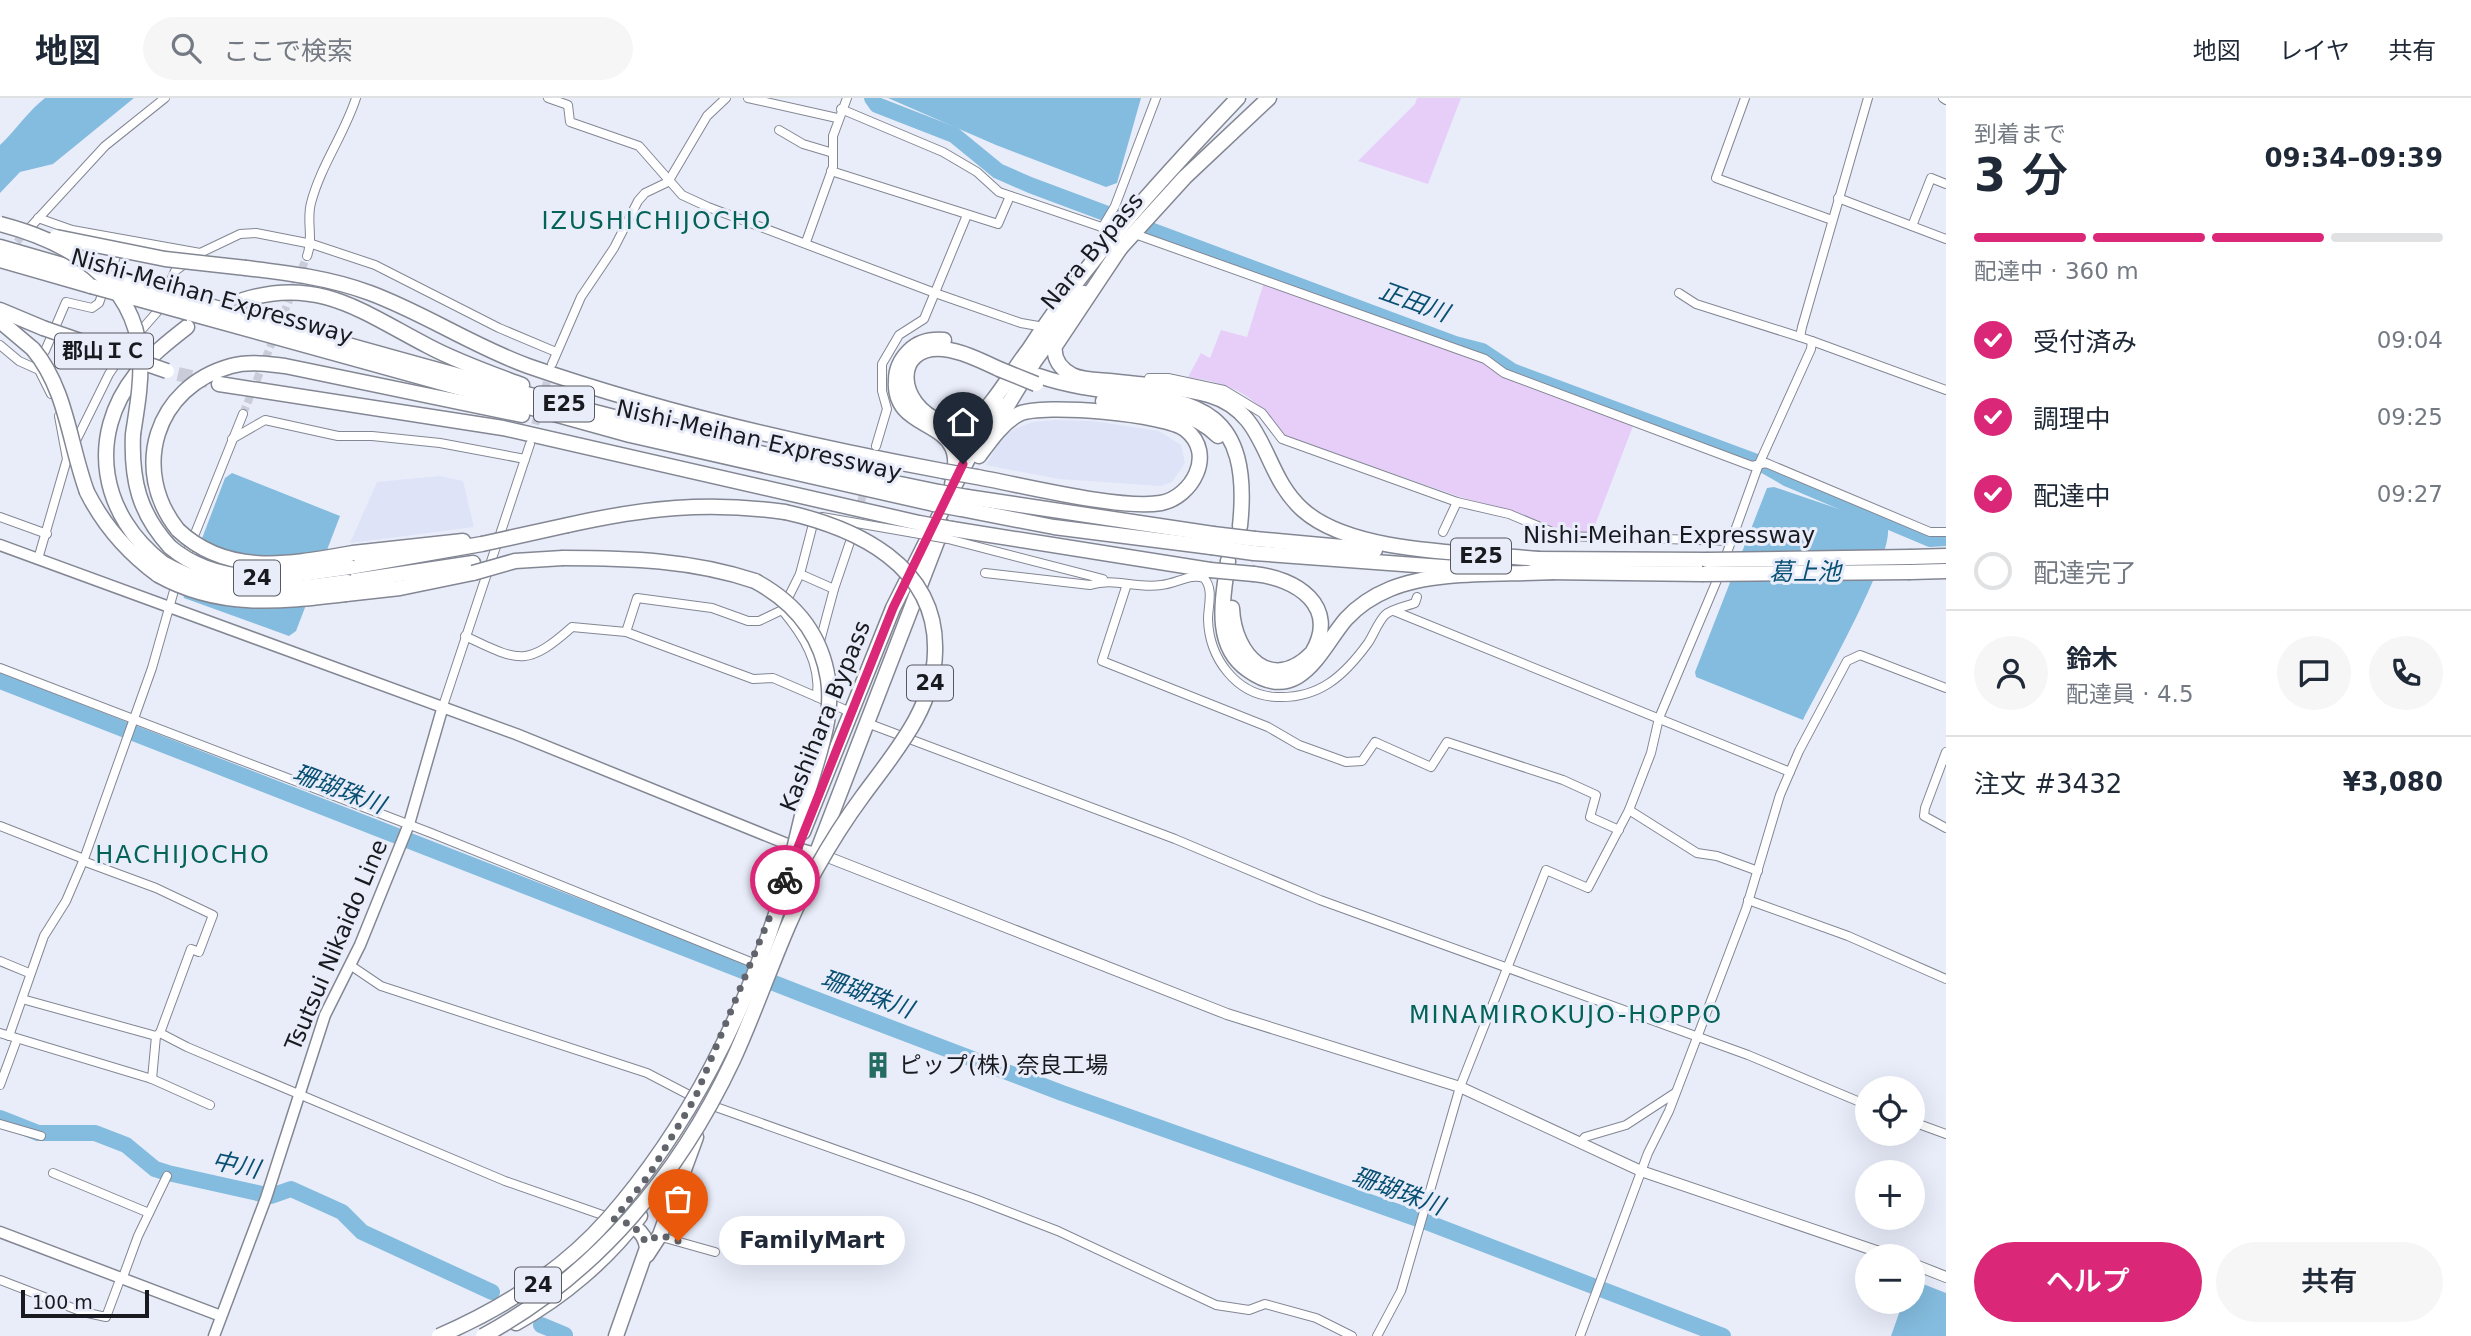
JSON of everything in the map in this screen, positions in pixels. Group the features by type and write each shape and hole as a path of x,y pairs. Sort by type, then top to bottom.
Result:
{"highway":[{"name":"Nara Bypass","path":"1027,352 1113,236 1159,181 1238,98"},
{"name":"Nara Bypass","path":"1113,236 1134,233 1185,177 1269,98"},
{"path":"5,225 122,251 315,277 369,293 501,356 668,409 822,447 943,471 1142,504 1175,498 1185,491 1198,471 1200,459 1194,438 1176,424 1130,400 1112,387 1021,414 997,432 979,456"},
{"name":"24","path":"5,225 78,256 96,268 124,301 135,328 140,355 133,434 136,492 148,520 170,547 195,565 237,577 270,578 429,543 508,539 666,506 727,506 785,512 857,534 890,556 923,598 934,632 936,651 933,672 920,711 899,747 848,816 799,902 722,1081 695,1130 620,1231 570,1279 511,1321 483,1336"},
{"name":"Nara Bypass","path":"979,456 1014,392 1113,236"},
{"path":"1113,236 1055,346 1057,361 1085,394 1106,407 1130,400"},
{"name":"Nishi-Meihan Expressway","path":"0,247 190,314 630,435 964,503 1054,527 1553,572 1910,564 1946,556"},
{"name":"Nishi-Meihan Expressway","path":"0,260 92,280"},
{"path":"243,300 278,291 326,296 496,375 571,401 714,443"},
{"name":"郡山ＩＣ","path":"0,310 43,328 173,373"},
{"path":"161,569 114,504 108,483 105,443 115,407 130,382 190,314"},
{"name":"Nishi-Meihan Expressway","path":"190,314 463,377 936,498"},
{"path":"0,321 33,349 48,369 60,395 87,492 109,529 139,561 228,589 268,591 347,588 515,561 563,558 674,562 706,567 755,582 785,600 803,620 817,643 830,697 823,738 782,895 719,1052 680,1120 634,1187 606,1221 558,1265 500,1305 439,1336"},
{"path":"952,485 954,450 945,438 914,418 901,403 895,386 898,368 914,347 937,339 957,343 1038,380 1085,394 1130,400 1192,417 1218,436 1228,455 1234,477 1236,526"},
{"path":"1002,365 951,350 932,350 912,362 906,377 907,391 914,405 930,417 954,425 967,424 985,409 1027,352"},
{"name":"Kashihara Bypass","path":"451,1336 527,1293 568,1263 614,1219 656,1165 695,1098 744,985 893,608 952,485 1027,352"},
{"path":"351,560 258,565 220,557 202,550 178,530 160,504 152,470 156,439 171,408 183,393 196,382 232,366 249,363 285,366 630,435"},
{"path":"219,384 503,428 916,528 1210,570 1254,573 1289,581 1300,587 1316,606 1321,625 1317,644 1305,660 1297,665 1266,668 1248,658 1238,643 1232,608 1232,562 1223,609 1227,644 1247,669 1276,680 1297,676 1314,665 1350,615 1391,588 1437,578 1553,572"},
{"path":"1085,394 1130,400 1209,395 1234,406 1253,424 1273,472 1291,499 1305,512 1336,531 1381,543 1538,559"},
{"name":"Kashihara Bypass","path":"494,1336 553,1301 603,1257 633,1225 696,1137 713,1106 763,991 934,546 979,456"},
{"name":"Nishi-Meihan Expressway","path":"1254,546 1354,548 1705,567"},
{"name":"Nishi-Meihan Expressway","path":"1910,564 1946,571"},
{"name":"24","path":"616,1336 646,1249 660,1235 696,1137"},
{"path":"614,1219 633,1225 646,1249"}],"main road":[{"path":"0,545 443,706 797,848 817,853"},
{"name":"Tsutsui Nikaido Line","path":"214,1336 267,1195 325,1015 350,965 408,825 443,706"},
{"path":"0,1232 221,1316"}],"street":[{"path":"23,235 105,146 165,98"},
{"path":"307,256 312,244 311,204 325,159 345,131 356,98"},
{"path":"548,98 568,105 570,122 639,146 682,195 748,225 806,242 935,293 1021,323 1044,327"},
{"path":"552,364 581,297 614,248 638,201 645,193 668,182 707,116 726,98"},
{"path":"748,98 839,113 943,152 977,172 999,192 1113,236 1115,206 1156,98"},
{"path":"806,242 831,171 832,136 847,98"},
{"path":"1745,98 1716,178 1832,220"},
{"path":"1800,337 1868,98"},
{"path":"779,131 817,150 833,153"},
{"path":"831,171 998,224 1010,196"},
{"path":"1912,226 1931,178 1946,184"},
{"path":"1838,198 1946,239"},
{"path":"876,446 887,409 882,391 882,364 899,335 924,319 967,215"},
{"path":"38,218 72,230 200,253"},
{"path":"38,559 67,460 109,374 130,343 157,312 175,271 200,253 240,234 256,233 312,244 385,270 499,327 556,352"},
{"path":"1134,233 1485,359 1504,373 1752,466 1766,463 1930,533 1946,532"},
{"path":"30,365 46,351 66,302 92,308 99,303 121,240"},
{"path":"1679,293 1696,304 1812,341 1946,390"},
{"path":"1377,1336 1401,1291 1460,1087 1546,870 1588,888 1619,830 1651,753 1659,718 1732,541 1759,464 1812,341"},
{"path":"0,345 19,361 39,370 57,410 67,460"},
{"path":"1149,378 1208,385 1237,395 1262,412 1283,439 1457,502 1509,514 1562,536 1732,541"},
{"path":"0,1085 29,974 44,936 66,901 84,860 134,721 167,607 243,414"},
{"path":"232,439 265,420 338,436 372,436 440,443 525,459"},
{"path":"443,706 530,444"},
{"path":"1443,532 1457,502"},
{"path":"0,517 47,534"},
{"path":"626,632 637,598 712,608 748,621 759,621 782,610 800,574 813,524 822,517 916,528"},
{"path":"814,661 855,526"},
{"path":"950,534 1127,584 1163,585 1196,575 1204,578 1210,592 1210,638 1223,669 1252,691 1270,696 1303,696 1337,680 1368,642 1386,614 1415,603 1417,597"},
{"path":"985,573 1090,585 1106,580"},
{"path":"800,574 834,589"},
{"path":"1127,584 1102,661 1268,727 1299,745 1346,762 1362,761 1375,742 1431,767 1447,742 1563,780 1596,795 1591,817 1619,830"},
{"path":"782,610 794,624 814,661 819,682 817,697"},
{"path":"1394,611 1790,772"},
{"path":"465,636 499,652 528,656 552,646 572,627 626,632 753,679 773,678 850,712"},
{"path":"1580,1336 1641,1171 1698,1036 1748,900 1790,772 1851,657 1863,656 1946,688"},
{"path":"0,668 408,825 752,964"},
{"path":"867,723 1508,970 1698,1036 1855,1100"},
{"path":"1946,752 1924,808 1924,816 1946,828"},
{"path":"1629,810 1698,853 1717,856 1758,871"},
{"path":"0,826 156,888 213,915 198,952 191,949 158,1035 152,1079"},
{"path":"817,853 1227,1013 1460,1087 1641,1171 1856,1244"},
{"path":"1748,900 1848,936 1946,979"},
{"path":"0,961 29,974"},
{"path":"350,965 382,986 647,1073 695,1098"},
{"path":"22,999 158,1035 505,1181 614,1219"},
{"path":"0,1033 152,1079 210,1105"},
{"path":"1580,1143 1585,1137 1626,1125 1677,1091"},
{"path":"713,1106 1046,1227 1216,1305 1249,1310 1265,1304 1315,1318 1352,1336"},
{"path":"0,1124 41,1136"},
{"path":"1925,1126 1946,1134"},
{"path":"53,1173 149,1213"},
{"path":"0,1280 83,1312 106,1317 167,1176"},
{"path":"660,1235 715,1252"},
{"path":"1925,1269 1946,1277"}],"shaded area":[{"path":"1417,98 1461,98 1428,184 1358,161 1415,104"},
{"path":"1264,282 1471,355 1518,381 1633,426 1592,533 1561,531 1519,513 1460,497 1283,435 1263,410 1243,394 1232,388 1188,377 1201,353 1210,358 1221,330 1247,337"},
{"path":"1093,421 1159,431 1181,445 1185,463 1172,482 1161,486 1059,479 986,465 1002,437 1033,422"},
{"path":"440,476 463,481 474,527 350,543 377,482"}],"water":[{"path":"45,98 134,98 53,164 20,172 0,193 0,145"},
{"path":"888,98 1141,98 1117,183 1106,187 996,145"},
{"path":"232,473 340,516 296,631 289,636 184,598 182,591 225,478"},
{"name":"葛上池","path":"1774,487 1880,523 1888,529 1879,567 1867,594 1803,720 1696,677 1695,672 1767,488"},
{"path":"1925,1285 1946,1293 1946,1336 1891,1336 1899,1314 1925,1314"}],"waterway":[{"name":"正田川","path":"872,98 877,105 954,135 998,171 1030,185 1455,344 1482,351 1512,371 1762,464 1788,479 1930,539 1946,538"},
{"name":"珊瑚珠川","path":"0,681 1062,1093 1429,1223 1723,1336"},
{"name":"中川","path":"0,1118 38,1133 95,1133 126,1145 155,1169 168,1173 271,1196 291,1189 342,1212 362,1232 492,1292"},
{"name":"中川","path":"541,1325 565,1335"}],"tunnel":[{"path":"9,251 23,235"},
{"path":"243,414 307,256"},
{"path":"532,436 550,371"},
{"path":"178,374 208,381"},
{"path":"855,526 873,455"}],"way so far":[{"path":"678,1241 660,1235 646,1242 633,1225 614,1219 670,1144 695,1098 744,985 785,880"}],"place":[{"name":"ピップ(株) 奈良工場","path":"878,1065"},
{"name":"FamilyMart","path":"678,1241"}],"district":[{"name":"IZUSHICHIJOCHO","path":"657,221"},
{"name":"HACHIJOCHO","path":"183,855"},
{"name":"MINAMIROKUJO-HOPPO","path":"1566,1015"}],"route":[{"path":"785,880 893,608 963,464"}]}
